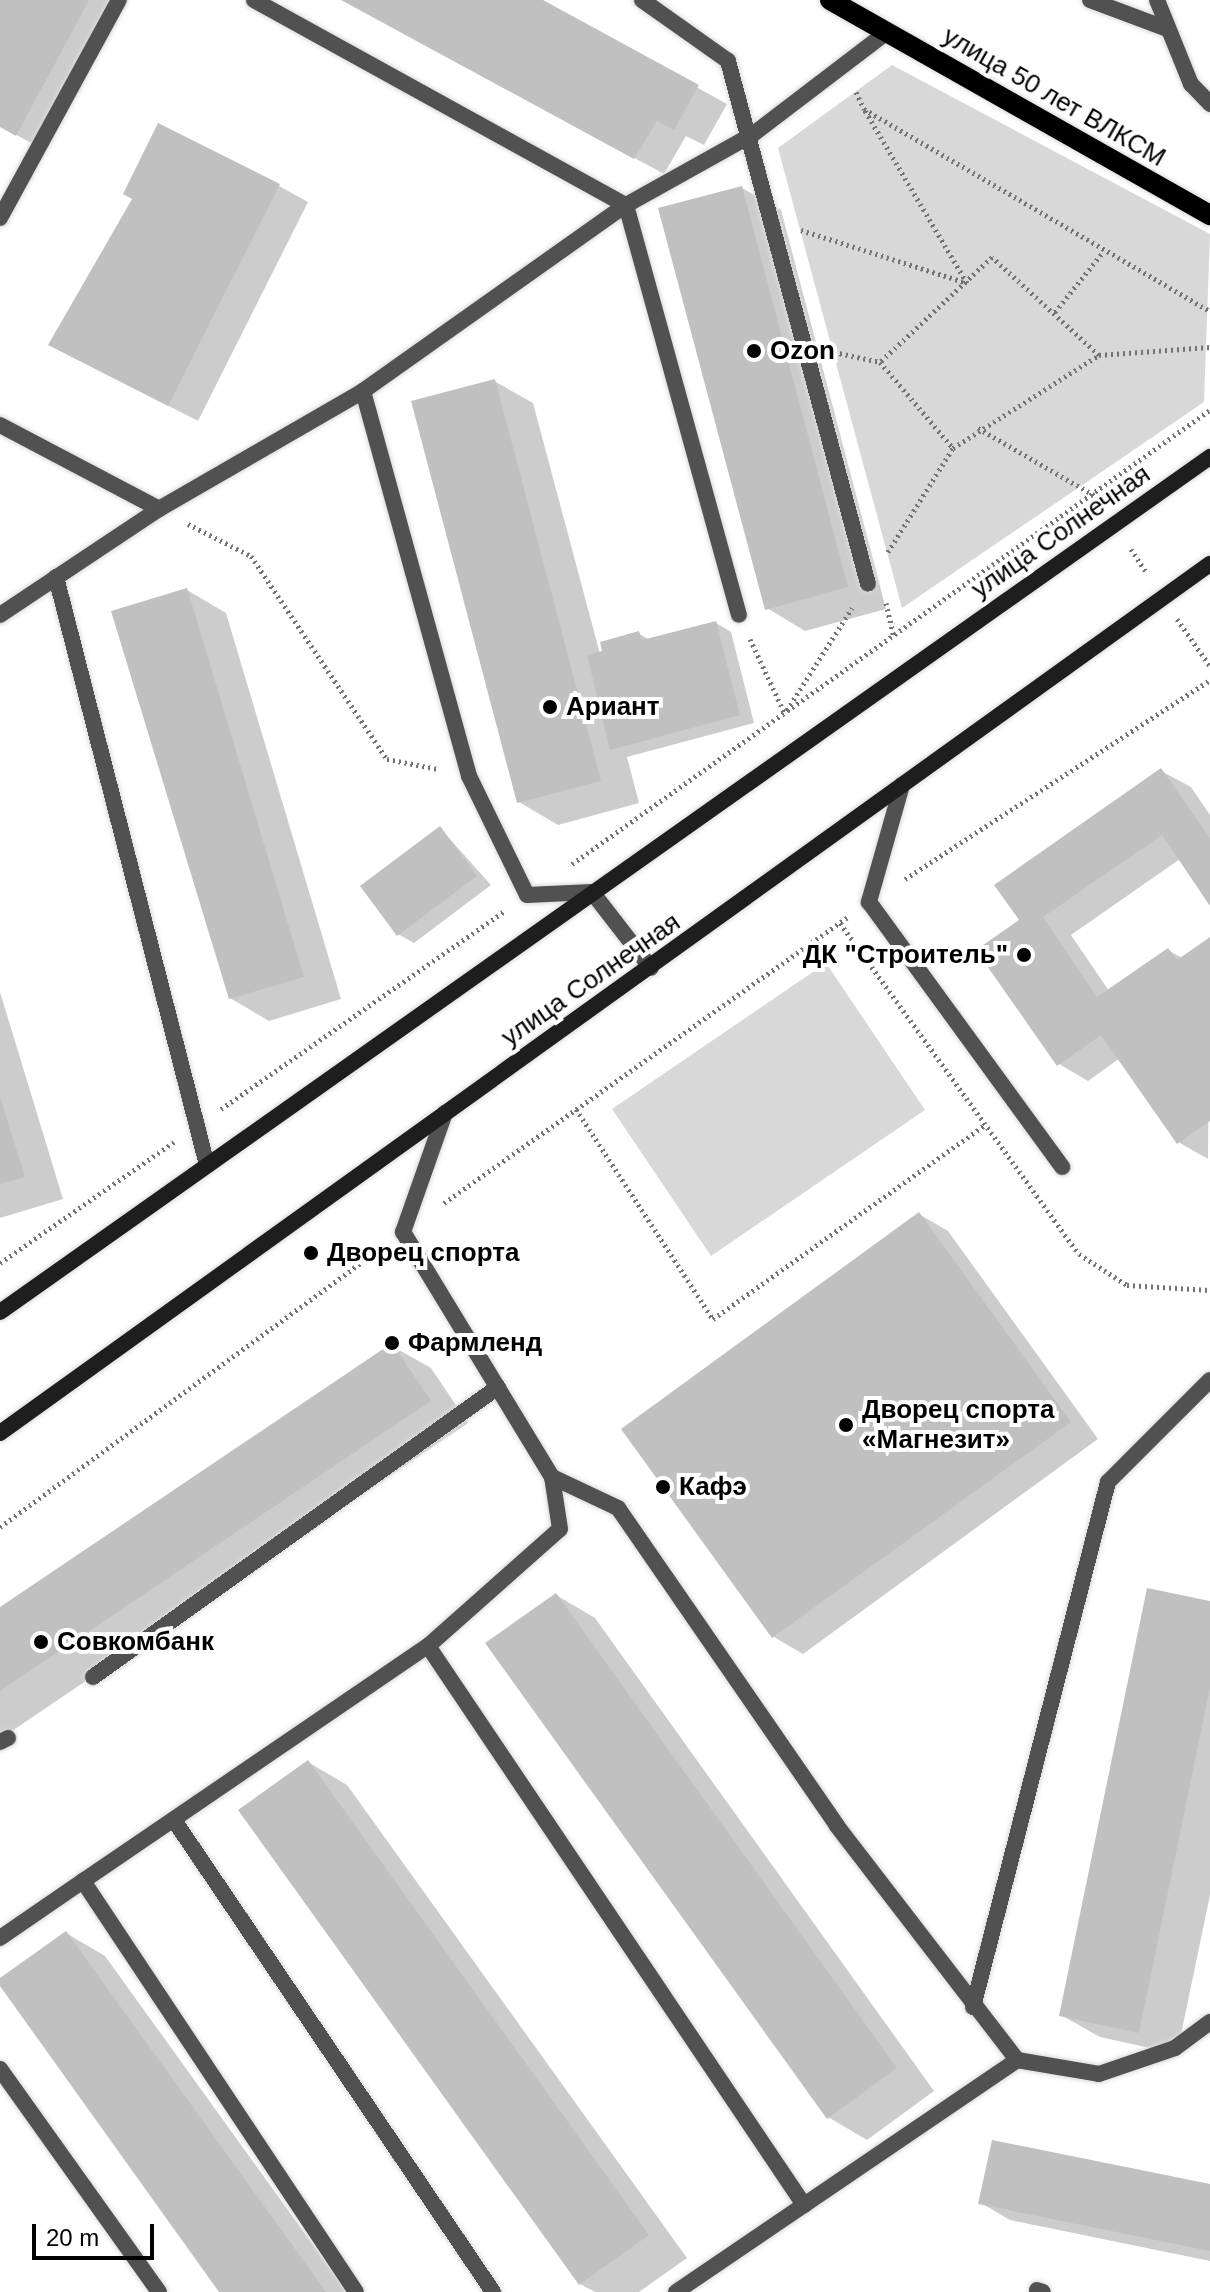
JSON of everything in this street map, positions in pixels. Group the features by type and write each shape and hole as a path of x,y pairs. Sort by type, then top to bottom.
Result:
{"main road":[{"name":"улица 50 лет ВЛКСМ","path":"830,0 1210,215"},
{"name":"улица Солнечная","path":"0,1312 1210,457"},
{"name":"улица Солнечная","path":"0,1433 1210,564"}],"street":[{"path":"0,218 119,0"},
{"path":"254,0 626,205 739,615"},
{"path":"642,0 728,61 752,135 868,584"},
{"path":"1090,0 1167,29"},
{"path":"1157,0 1191,84 1210,104"},
{"path":"0,615 159,509 363,391 626,205 752,135 887,32"},
{"path":"363,391 469,776 527,895 592,892 651,968"},
{"path":"0,425 159,509"},
{"path":"56,577 202,1123 207,1165"},
{"path":"902,785 869,902 1062,1167"},
{"path":"0,1938 176,1823 428,1646 560,1529 552,1477 403,1232 445,1113"},
{"path":"973,2007 1108,1482 1210,1380"},
{"path":"93,1677 498,1387"},
{"path":"552,1477 618,1508 837,1826 973,2007 1017,2060 1099,2074 1175,2048 1210,2022"},
{"path":"428,1646 804,2205"},
{"path":"176,1823 493,2292"},
{"path":"83,1881 356,2292"},
{"path":"676,2292 1017,2060"},
{"path":"0,2069 159,2292"}],"path":[{"path":"967,283 864,109 1103,252 1210,311"},
{"path":"789,226 967,283"},
{"path":"1055,312 1103,252"},
{"path":"880,362 992,257 1099,355"},
{"path":"821,349 880,362 953,448 1099,355 1210,347"},
{"path":"0,1263 785,714 1210,410"},
{"path":"159,509 251,556 387,759 469,776"},
{"path":"739,615 785,714"},
{"path":"799,952 869,902 1210,680"},
{"path":"840,923 1079,1254 1127,1285 1210,1290"},
{"path":"576,1109 713,1319 985,1125"}],"shaded area":[{"path":"892,65 1210,234 1204,402 902,608 778,148"},
{"path":"826,963 925,1110 711,1256 612,1109"}],"building":[{"path":"0,0 89,0 16,136 0,127"},
{"path":"341,0 543,0 699,85 674,130 657,121 634,159"},
{"path":"158,123 280,184 168,406 48,345 132,199 123,194"},
{"path":"742,186 848,587 765,610 658,208"},
{"path":"495,379 601,781 517,803 411,401"},
{"path":"187,588 304,977 229,999 111,611"},
{"path":"716,621 740,715 610,750 587,655 602,651 600,642 639,631 642,640"},
{"name":"ДК \"Строитель\"","path":"1161,768 1210,838 1210,906 1162,835 1043,917 1097,997 1168,948 1177,960 1210,937 1210,1121 1177,1144 1101,1035 1057,1066 976,950 1019,920 994,885"},
{"path":"440,826 477,876 397,936 360,886"},
{"path":"0,1097 25,1177 0,1184"},
{"name":"Дворец спорта «Магнезит»","path":"919,1212 1071,1422 772,1638 621,1429"},
{"path":"392,1343 431,1401 0,1691 0,1607"},
{"path":"1147,1588 1210,1601 1210,1687 1139,2033 1059,2016"},
{"path":"556,1593 897,2068 827,2119 485,1643"},
{"path":"308,1760 649,2235 579,2285 238,1810"},
{"path":"66,1931 326,2292 219,2292 0,1986 0,1978"},
{"path":"992,2140 1210,2184 1210,2251 978,2204"}],"place":[{"name":"Ozon","path":"754,351"},
{"name":"Ариант","path":"550,707"},
{"name":"ДК \"Строитель\"","path":"1024,955"},
{"name":"Дворец спорта","path":"311,1253"},
{"name":"Фармленд","path":"392,1343"},
{"name":"Дворец спорта «Магнезит»","path":"846,1425"},
{"name":"Кафэ","path":"663,1487"},
{"name":"Совкомбанк","path":"41,1642"}]}
